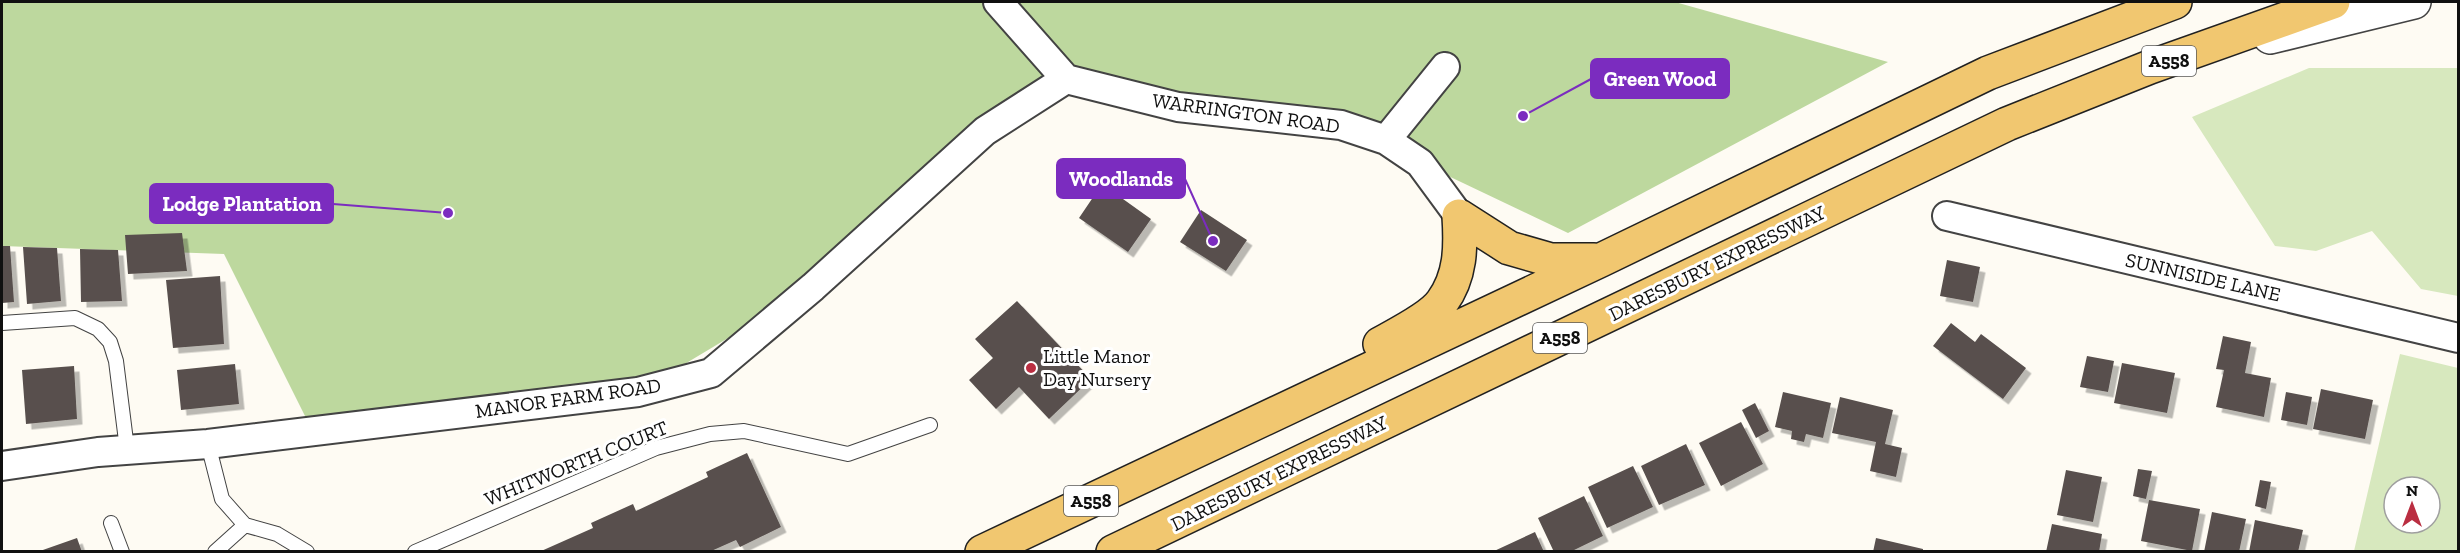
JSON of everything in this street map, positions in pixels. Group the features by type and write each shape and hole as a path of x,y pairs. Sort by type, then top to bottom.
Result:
{"main road":[{"name":"A558","path":"982,552 1601,260 1988,74 2175,2"},
{"name":"DARESBURY EXPRESSWAY","path":"1113,552 2007,124 2151,67 2333,2"},
{"path":"1459,216 1509,248 1551,260 1601,260"},
{"path":"1200,450 1413,326 1442,303 1454,277 1461,249 1459,216"}],"street":[{"path":"998,2 1066,79"},
{"path":"2151,67 2414,2"},
{"path":"1386,140 1445,67"},
{"name":"WARRINGTON ROAD","path":"1066,79 1178,107 1341,125 1386,140 1420,163 1459,216"},
{"name":"MANOR FARM ROAD","path":"2,466 127,449 208,444 638,392 711,373 813,287 985,130 1066,79"},
{"name":"SUNNISIDE LANE","path":"1947,216 2458,338"}],"lane":[{"path":"2,323 75,318 98,329 110,342 116,361 127,449"},
{"name":"WHITWORTH COURT","path":"415,552 656,448 710,434 744,431 848,454 930,425"},
{"path":"208,444 222,499 245,525 277,534 307,552"},
{"path":"111,523 122,552"},
{"path":"216,552 245,525"}],"green space":[{"path":"2,2 1675,2 1888,62 1568,233 1421,163 1386,140 1066,79 813,287 638,392 312,430 224,254 2,246"},
{"path":"2309,68 2458,68 2458,296 2421,289 2372,231 2316,251 2275,246 2192,117"},
{"path":"2400,354 2458,368 2458,551 2354,551"}],"building":[{"path":"1102,184 1151,219 1128,252 1079,218"},
{"path":"1201,210 1247,240 1226,271 1180,242"},
{"path":"182,233 187,271 128,274 125,235"},
{"path":"2,246 10,246 14,302 2,303"},
{"path":"23,247 57,248 61,301 27,304"},
{"path":"80,249 118,250 122,301 81,302"},
{"path":"1947,260 1980,267 1973,302 1940,296"},
{"path":"220,276 224,344 173,348 166,280"},
{"name":"Little Manor Day Nursery","path":"1017,301 1091,379 1049,419 1019,387 996,409 969,380 993,358 975,339"},
{"path":"1951,323 1975,342 1981,334 2026,368 2003,399 1933,346"},
{"path":"2223,336 2251,342 2245,373 2271,378 2264,417 2216,407 2224,370 2216,369"},
{"path":"2087,356 2114,361 2108,392 2080,387"},
{"path":"2122,363 2175,373 2167,413 2114,403"},
{"path":"235,364 239,404 181,410 177,370"},
{"path":"74,366 77,419 26,424 22,370"},
{"path":"2321,389 2373,400 2365,439 2313,429"},
{"path":"1783,392 1831,403 1823,438 1806,434 1804,442 1791,439 1792,431 1775,427"},
{"path":"2286,392 2312,397 2307,425 2281,420"},
{"path":"1840,397 1893,410 1885,444 1902,448 1896,477 1870,471 1876,442 1832,433"},
{"path":"1755,403 1769,431 1756,438 1742,410"},
{"path":"1741,422 1763,464 1721,486 1699,443"},
{"path":"1686,444 1705,485 1659,505 1641,466"},
{"path":"747,453 781,527 740,547 736,540 709,552 539,552 593,528 591,523 633,504 636,511 708,477 706,472"},
{"path":"1633,466 1653,507 1607,528 1588,487"},
{"path":"2138,469 2152,471 2146,499 2133,496"},
{"path":"2066,470 2102,477 2093,522 2057,515"},
{"path":"2260,480 2271,482 2266,509 2255,506"},
{"path":"1584,496 1603,536 1570,552 1554,552 1538,518"},
{"path":"2149,500 2200,509 2192,551 2141,541"},
{"path":"2212,512 2246,519 2239,552 2204,552"},
{"path":"2255,520 2303,530 2298,552 2249,552"},
{"path":"2052,524 2102,534 2099,552 2046,552"},
{"path":"1535,532 1544,552 1492,552"},
{"path":"77,538 82,552 40,552 40,551"},
{"path":"1876,538 1923,549 1923,552 1873,552"}],"place":[{"name":"Green Wood","path":"1523,116"},
{"name":"Lodge Plantation","path":"448,213"},
{"name":"Woodlands","path":"1213,241"},
{"name":"Little Manor Day Nursery","path":"1031,368"}]}
